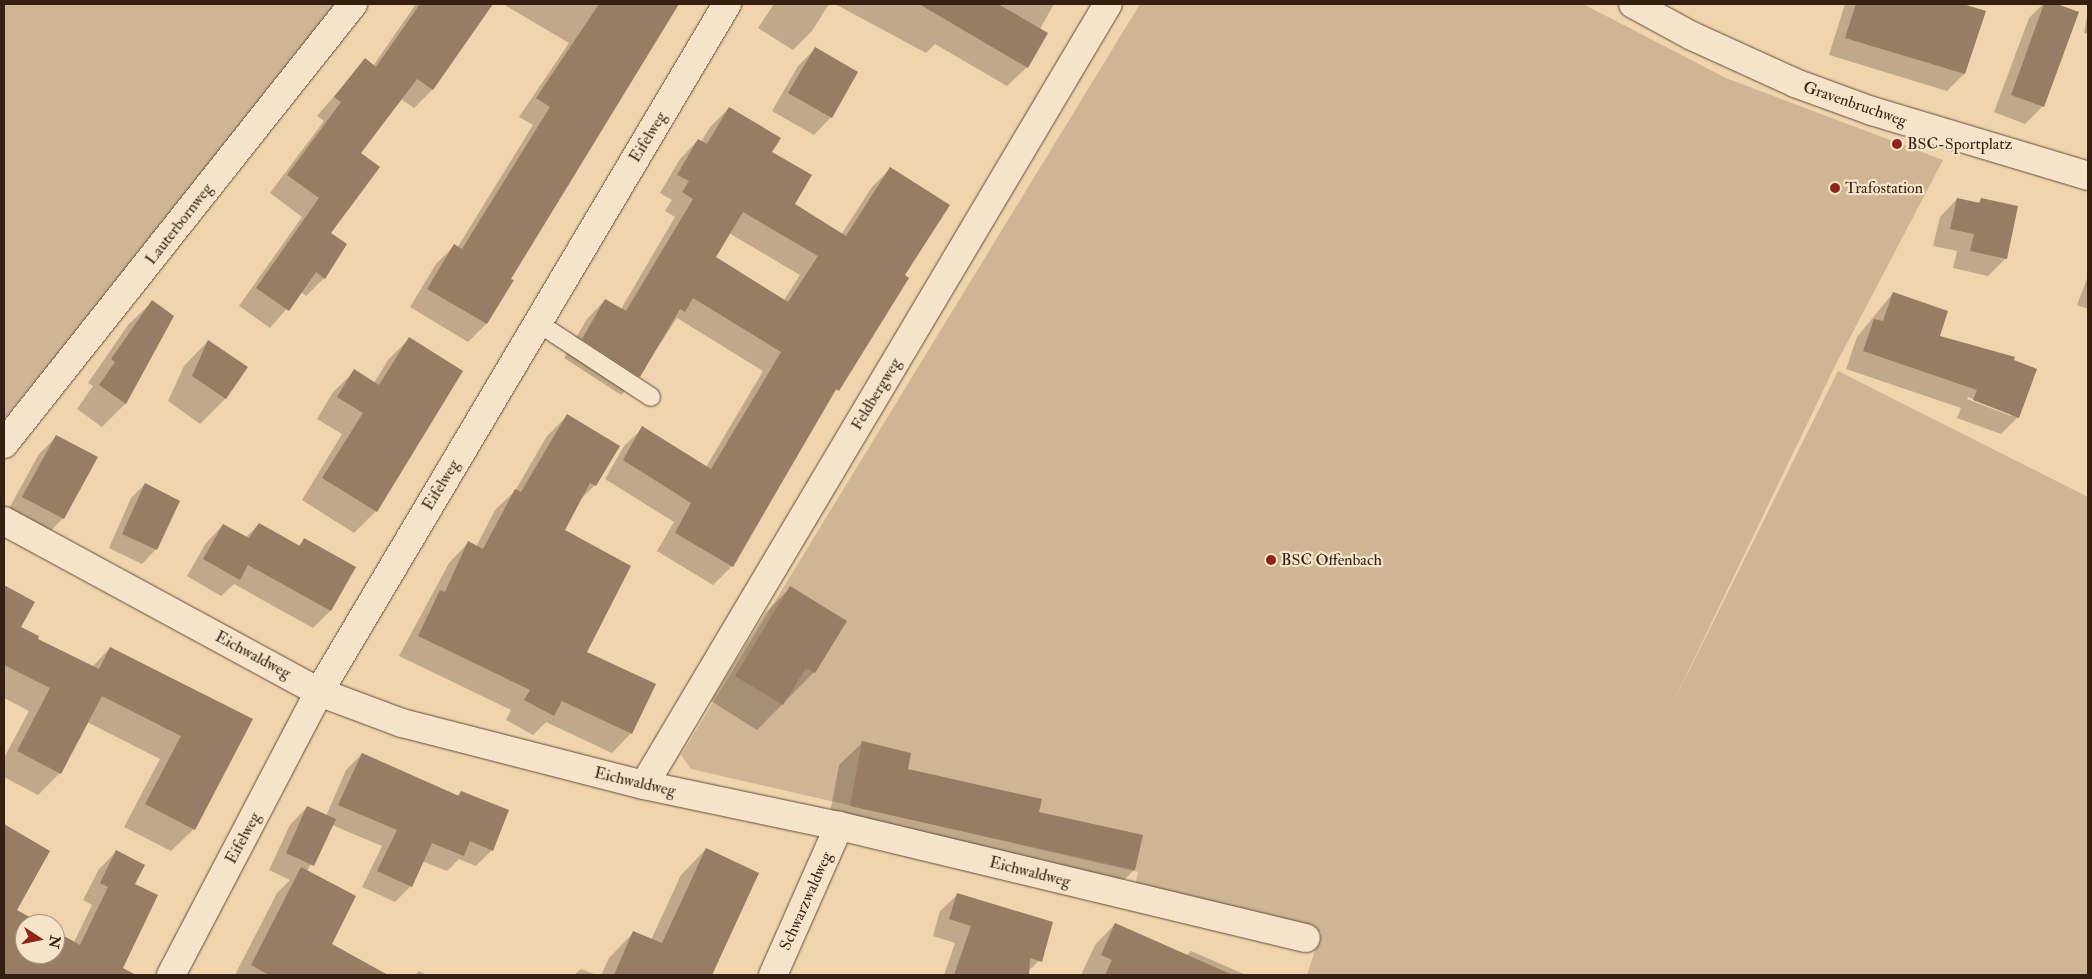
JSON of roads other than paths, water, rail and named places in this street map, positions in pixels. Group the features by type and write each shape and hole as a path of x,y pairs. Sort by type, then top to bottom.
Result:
{"street":[{"name":"Lauterbornweg","path":"4,444 354,4"},
{"name":"Eifelweg","path":"171,975 319,692 727,4"},
{"name":"Feldbergweg","path":"644,785 1108,4"},
{"name":"Gravenbruchweg","path":"1633,4 1692,36 1795,83 1872,111 2088,176"},
{"name":"Eichwaldweg","path":"4,520 319,692 402,723 644,785 839,826 1306,938"},
{"name":"Schwarzwaldweg","path":"773,975 839,826"}],"lane":[{"path":"538,323 651,397"}],"place":[{"name":"BSC-Sportplatz","path":"1897,144"},
{"name":"Trafostation","path":"1835,188"},
{"name":"BSC Offenbach","path":"1271,560"}]}
